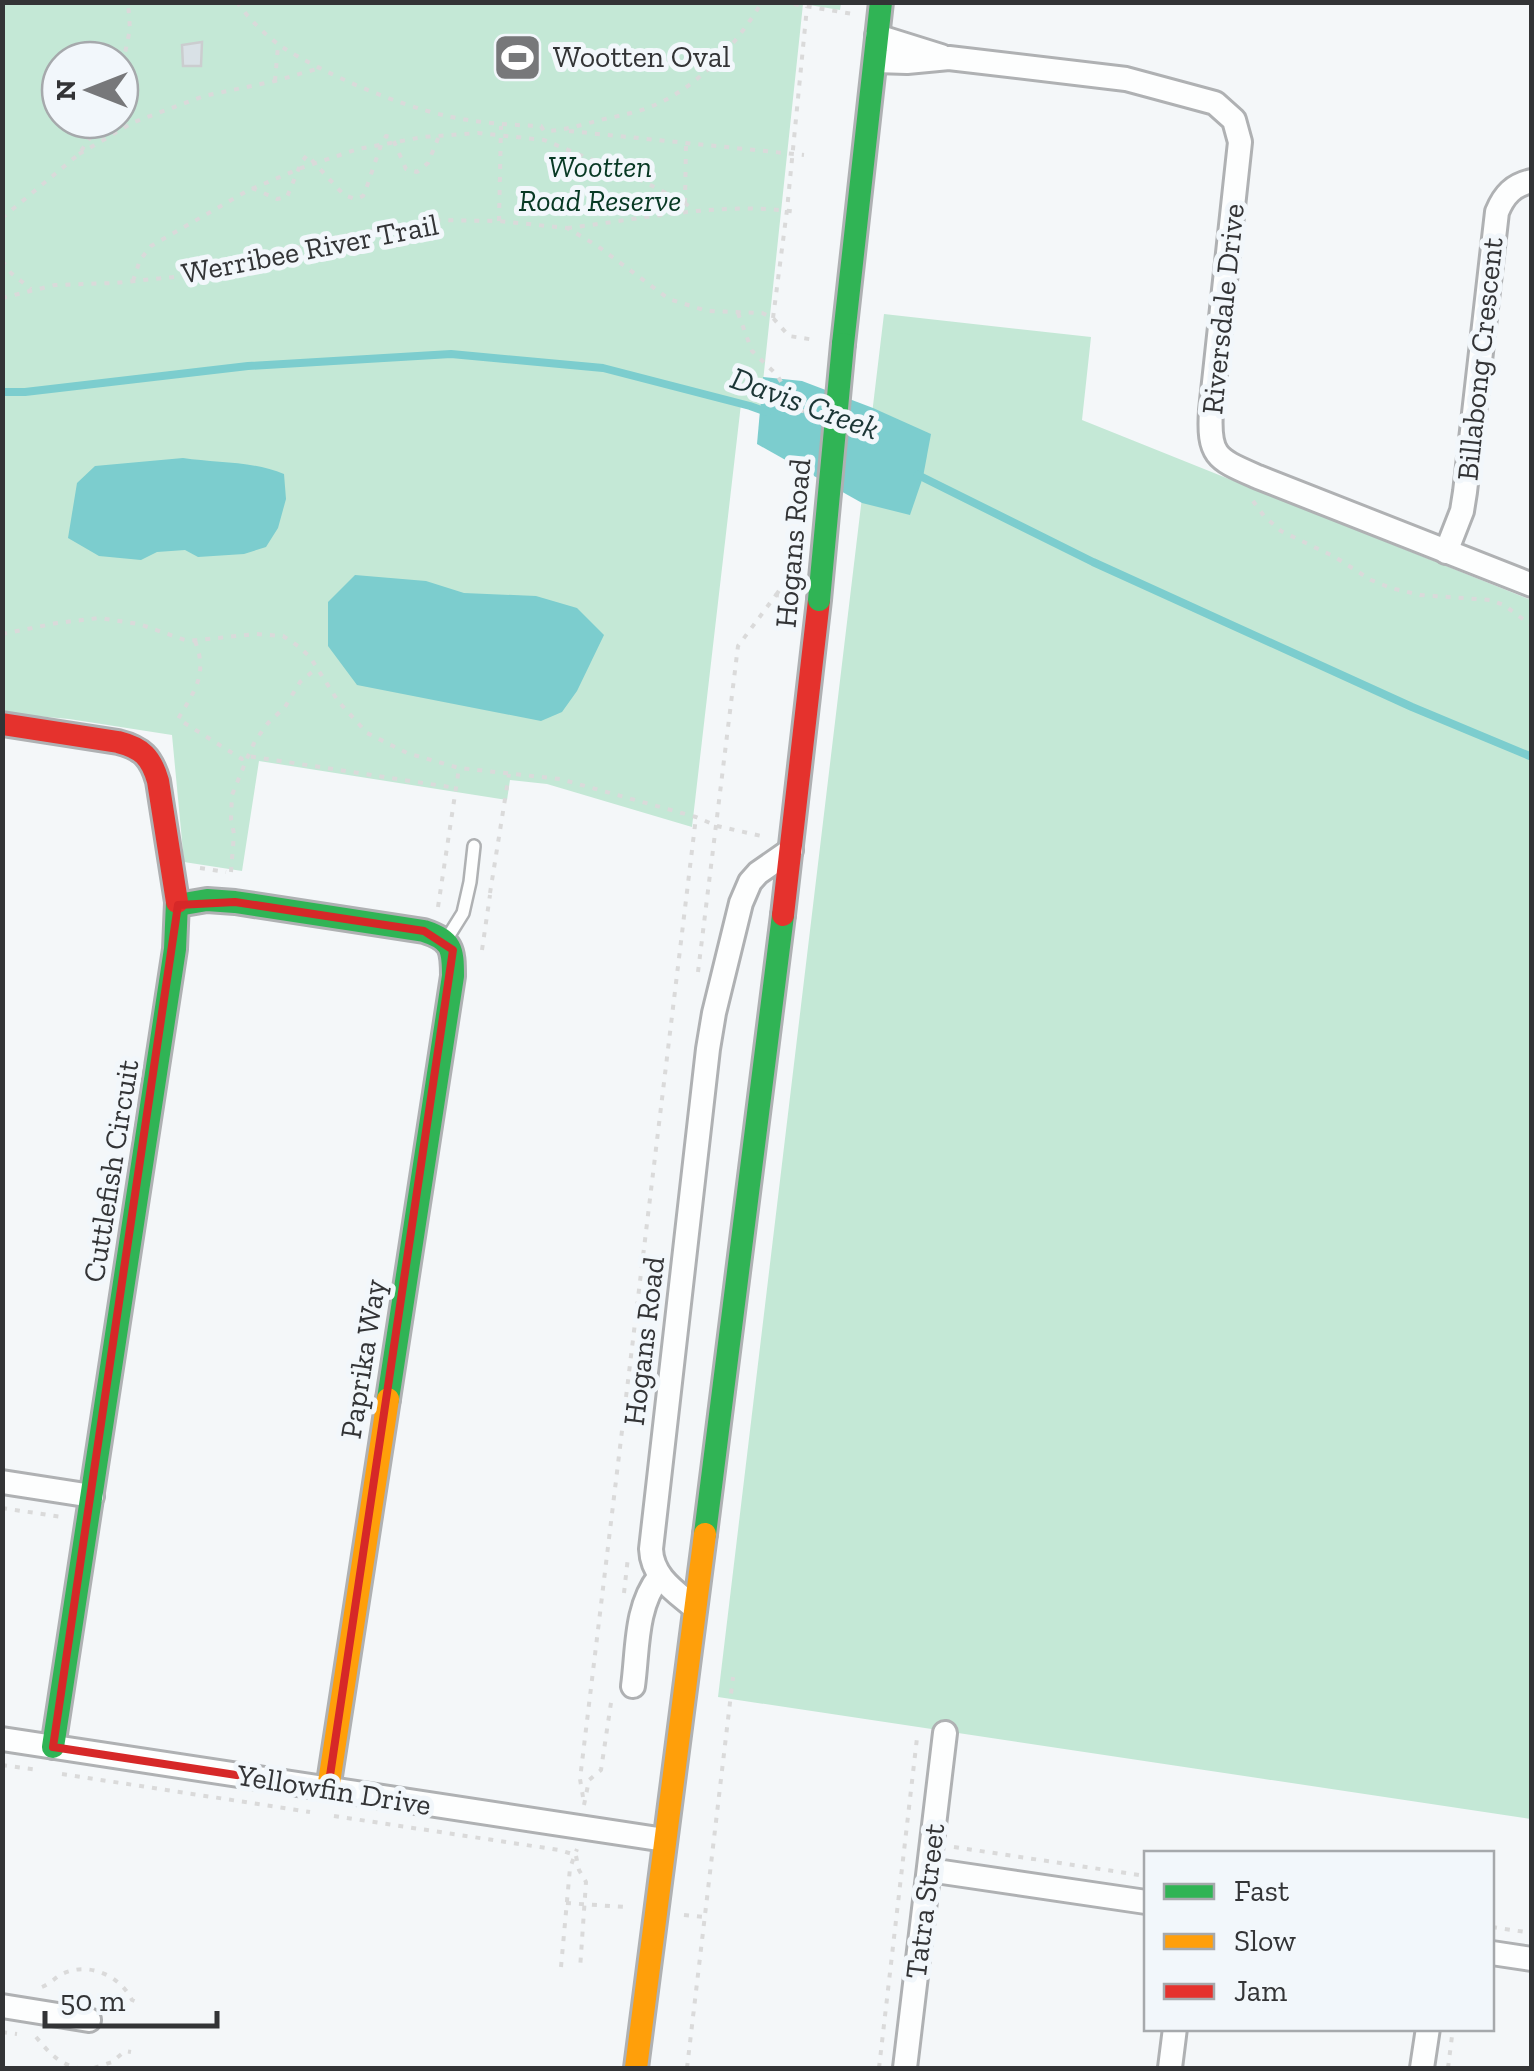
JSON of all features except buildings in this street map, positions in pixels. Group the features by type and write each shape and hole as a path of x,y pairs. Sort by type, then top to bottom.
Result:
{"street":[{"name":"Riversdale Drive","path":"879,19 948,58"},
{"name":"Hogans Road","path":"636,2068 791,850 820,600 832,438 834,343 879,19"},
{"name":"Riversdale Drive","path":"874,61 948,58 1126,79 1208,100 1226,110 1234,120 1240,142 1211,410 1212,444 1220,458 1532,585"},
{"name":"Billabong Crescent","path":"1446,552 1465,492 1497,212 1514,187 1532,181"},
{"name":"Cuttlefish Circuit","path":"2,724 118,742 136,746 148,755 158,781 178,904 175,949 54,1747"},
{"name":"Hogans Road","path":"659,1577 651,1558 652,1538 714,1013 750,882 791,850"},
{"path":"178,904 236,902 440,938"},
{"name":"Paprika Way","path":"328,1789 452,976 452,950 440,938"},
{"path":"2,1482 92,1496"},
{"path":"633,1686 643,1604 650,1588 659,1577 695,1608"},
{"name":"Tatra Street","path":"905,2068 945,1733"},
{"name":"Yellowfin Drive","path":"2,1739 665,1840"},
{"path":"929,1870 1144,1902"},
{"path":"1494,1953 1532,1959"},
{"path":"2,2006 89,2020"},
{"path":"1170,2068 1175,2031"},
{"path":"1422,2068 1428,2031"}],"lane":[{"name":"Paprika Way","path":"440,938 463,914 474,846"}],"path":[{"path":"128,2 128,40"},
{"path":"237,2 278,45 320,68 426,112 540,126 544,140"},
{"path":"564,131 651,106 676,94 728,50 762,2"},
{"path":"781,2 879,19"},
{"path":"842,12 843,2"},
{"path":"773,318 807,6"},
{"path":"275,81 278,45"},
{"path":"2,218 79,154 134,122 204,96 320,68"},
{"path":"499,222 501,124"},
{"path":"544,131 804,156"},
{"path":"132,281 140,260 152,246 252,188 358,149 440,136 474,133 544,140 641,180 694,212"},
{"path":"394,142 403,164 417,172 428,163 440,136"},
{"path":"79,154 88,140"},
{"path":"685,204 686,143"},
{"path":"252,188 283,199 290,193 307,156 344,194 355,199 366,192 380,145"},
{"path":"567,228 694,212 798,212"},
{"name":"Werribee River Trail","path":"2,298 56,286 205,274 324,240 429,220 499,222 567,228 669,299 707,311 762,313 773,318 789,336 834,343"},
{"path":"2,262 33,291"},
{"path":"738,313 752,351 777,375 798,410 816,413"},
{"path":"1254,490 1252,499 1281,531 1335,556 1371,580 1420,595 1490,600 1504,605 1532,626"},
{"path":"717,826 738,646 776,595"},
{"path":"2,634 99,618 139,624 182,640 256,634 282,636 298,646 367,733 407,753 459,768 560,779 717,826 768,837"},
{"path":"195,641 202,671 178,719 242,759 248,756 456,788"},
{"path":"231,872 232,796 248,756 300,682 317,668"},
{"path":"440,938 459,768"},
{"path":"466,897 490,895 508,774"},
{"path":"584,1802 580,1780 696,818"},
{"path":"2,1508 63,1517"},
{"path":"687,2068 732,1677"},
{"path":"878,2068 917,1738"},
{"path":"2,1765 41,1771"},
{"path":"61,1774 310,1812"},
{"path":"329,1815 576,1855"},
{"path":"954,1848 1144,1876"},
{"path":"560,1967 570,1868 576,1855"},
{"path":"576,1855 586,1882 580,1969"},
{"path":"566,1903 628,1908"},
{"path":"1494,1926 1532,1933"},
{"path":"30,1986 44,1988 71,1971 94,1970 114,1978 137,2002"},
{"path":"1448,2068 1454,2031"},
{"path":"2,2032 38,2037 60,2062 78,2068"},
{"path":"94,2068 112,2062 125,2051 131,2052"}],"highlighted area":[{"path":"235,902 424,931 453,950 328,1789 53,1747 178,905"}],"green space":[{"name":"Wootten Road Reserve","path":"2,3 841,3 840,10 803,4 760,410 741,404 692,827 547,784 510,780 507,800 259,761 242,871 184,862 172,735 3,713"},
{"path":"884,314 1091,337 1082,420 1531,600 1531,1819 718,1697"}],"water":[{"path":"763,377 802,381 931,434 923,477 910,515 862,503 757,444"},
{"path":"183,458 248,465 284,474 286,499 278,528 266,547 244,554 198,557 185,550 157,552 141,560 99,556 68,538 77,483 95,466"},
{"path":"355,575 426,581 464,593 536,596 577,608 604,635 577,691 562,712 541,721 357,685 328,646 328,602"}],"waterway":[{"name":"Davis Creek","path":"2,392 248,366 451,354 603,368 767,412"},
{"name":"Davis Creek","path":"918,475 1093,562 1412,707 1532,757"}],"traffic: fast":[{"path":"843,344 881,2"},
{"path":"819,600 843,344"},
{"path":"178,905 207,900 235,902 424,931 449,947 453,976 388,1399"},
{"path":"53,1747 175,949 177,902"},
{"path":"705,1534 783,915"}],"traffic: slow":[{"path":"328,1789 388,1399"},
{"path":"636,2068 705,1534"}],"traffic: jam":[{"path":"783,915 819,600"},
{"path":"2,724 118,742 144,755 158,781 177,902"}],"place":[{"name":"Wootten Oval","path":"518,57"}]}
